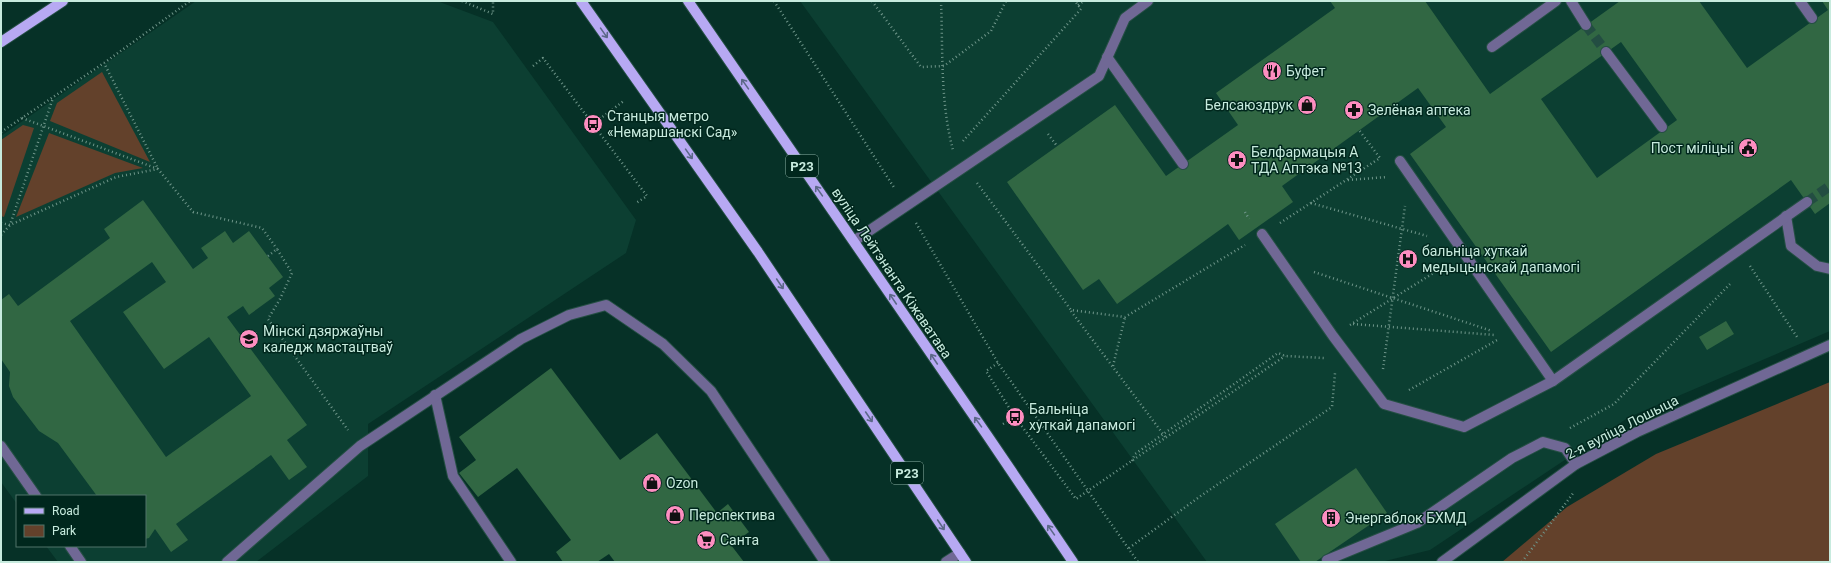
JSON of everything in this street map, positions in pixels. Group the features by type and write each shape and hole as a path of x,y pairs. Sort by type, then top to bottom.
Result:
{"main road":[{"path":"1,42 63,1"},
{"name":"Р23","path":"581,1 758,252 966,562"},
{"name":"вуліца Лейтэнанта Кіжаватава","path":"688,1 1073,562"}],"street":[{"path":"854,242 1099,76 1125,18 1148,1"},
{"path":"1492,47 1556,1"},
{"path":"1571,1 1586,25"},
{"path":"1800,1 1812,18"},
{"path":"1606,52 1662,127"},
{"path":"1107,57 1183,164"},
{"path":"1400,162 1553,381"},
{"path":"1262,234 1333,336 1382,401 1464,427 1553,381 1806,202"},
{"path":"1786,216 1790,246 1817,266 1830,269"},
{"path":"227,562 360,446 435,395 521,339 568,315 606,305 663,344 711,390 825,562"},
{"name":"2-я вуліца Лошыца","path":"1442,562 1576,464 1637,432 1830,345"},
{"path":"435,395 453,476 511,562"},
{"path":"1327,560 1417,523 1512,458 1543,442 1564,448 1576,464"},
{"path":"1,446 35,495"},
{"path":"71,547 81,562"},
{"path":"946,562 960,553"}],"path":[{"path":"1,132 104,63 190,1"},
{"path":"462,1 493,14 493,1"},
{"path":"774,1 907,206 998,363 1138,562"},
{"path":"872,1 921,67 944,66 991,31 1006,1"},
{"path":"941,1 948,126 954,151"},
{"path":"951,157 954,151 1081,10 1075,1"},
{"path":"1078,5 1084,1"},
{"path":"533,66 543,58 593,124 647,196 636,203"},
{"path":"104,63 158,169 193,212 262,228 277,249 292,273 280,299 268,319 360,446"},
{"path":"593,124 642,88"},
{"path":"10,225 42,126 53,98"},
{"path":"22,118 158,169"},
{"path":"1045,130 1058,146"},
{"path":"1262,234 1380,158 1359,130"},
{"path":"1,235 10,225 116,177 158,169"},
{"path":"1346,180 1409,175 1388,327 1382,401"},
{"path":"984,192 1166,438"},
{"path":"1311,203 1458,246"},
{"path":"1,223 10,225"},
{"path":"1071,310 1125,317 1250,242"},
{"path":"268,256 277,249"},
{"path":"1333,336 1464,254"},
{"path":"1280,261 1506,336"},
{"path":"1748,264 1808,355"},
{"path":"1543,442 1614,404 1732,281"},
{"path":"1113,367 1125,317"},
{"path":"1352,324 1506,336"},
{"path":"1382,401 1516,330"},
{"path":"998,363 986,371 1015,417 1076,499 1166,438 1285,356 1278,353 1135,454 1132,461"},
{"path":"1129,548 1209,490 1332,407 1336,366"},
{"path":"1522,562 1577,489 1564,498"}],"shaded area":[{"name":"Мінскі дзяржаўны каледж мастацтваў","path":"196,1 437,1 493,22 636,220 626,253 368,424 368,476 256,562 58,562 47,547 146,547 146,495 16,495 16,503 1,482 1,136"},
{"name":"бальніца хуткай медыцынскай дапамогі","path":"800,1 1830,1 1830,331 1629,417 1430,550 1381,562 1207,562"}],"green space":[{"path":"102,72 150,162 50,121 57,103"},
{"path":"23,125 34,128 4,217 1,216 1,140"},
{"path":"49,133 143,168 115,173 16,217"},
{"path":"1830,382 1830,562 1502,562 1567,507 1656,454"}],"building":[{"path":"1330,1 1425,1 1490,94 1620,1 1699,1 1747,68 1828,10 1822,1 1830,1 1830,203 1815,214 1791,180 1551,352 1410,154 1446,127 1418,88 1282,186 1293,202 1239,240 1228,224 1117,304 1099,279 1083,290 1007,182 1115,105 1166,176 1238,125 1216,93 1335,8","holes":["1621,42 1677,120 1597,178 1541,99"]},
{"name":"Мінскі дзяржаўны каледж мастацтваў","path":"143,200 193,269 208,258 201,248 225,231 233,243 249,231 283,277 269,288 275,296 249,315 243,306 227,317 307,425 287,440 307,467 289,480 271,455 176,524 188,540 171,552 155,529 149,538 146,539 146,495 96,495 58,443 39,431 13,397 9,386 10,372 1,359 1,300 9,294 18,306 110,238 104,229","holes":["152,262 166,282 123,312 164,369 209,337 251,396 166,457 70,321"]},
{"path":"1726,321 1734,334 1707,350 1699,337"},
{"path":"551,368 620,460 657,433 717,513 728,504 749,532 731,545 744,562 615,562 609,554 597,562 563,562 556,552 571,540 517,468 478,497 459,473 476,460 459,437"},
{"name":"Энергаблок БХМД","path":"1356,468 1387,513 1315,562 1301,562 1275,524"}],"tunnel":[{"path":"1586,25 1606,52"},
{"path":"1807,202 1830,186"}],"place":[{"name":"Буфет","path":"1272,71"},
{"name":"Белсаюздрук","path":"1307,105"},
{"name":"Зелёная аптека","path":"1354,110"},
{"name":"Станцыя метро «Немаршанскі Сад»","path":"593,124"},
{"name":"Пост міліцыі","path":"1748,148"},
{"name":"Белфармацыя А ТДА Аптэка №13","path":"1237,160"},
{"name":"бальніца хуткай медыцынскай дапамогі","path":"1408,259"},
{"name":"Мінскі дзяржаўны каледж мастацтваў","path":"249,339"},
{"name":"Бальніца хуткай дапамогі","path":"1015,417"},
{"name":"Ozon","path":"652,483"},
{"name":"Перспектива","path":"675,515"},
{"name":"Энергаблок БХМД","path":"1331,518"},
{"name":"Санта","path":"706,540"}]}
